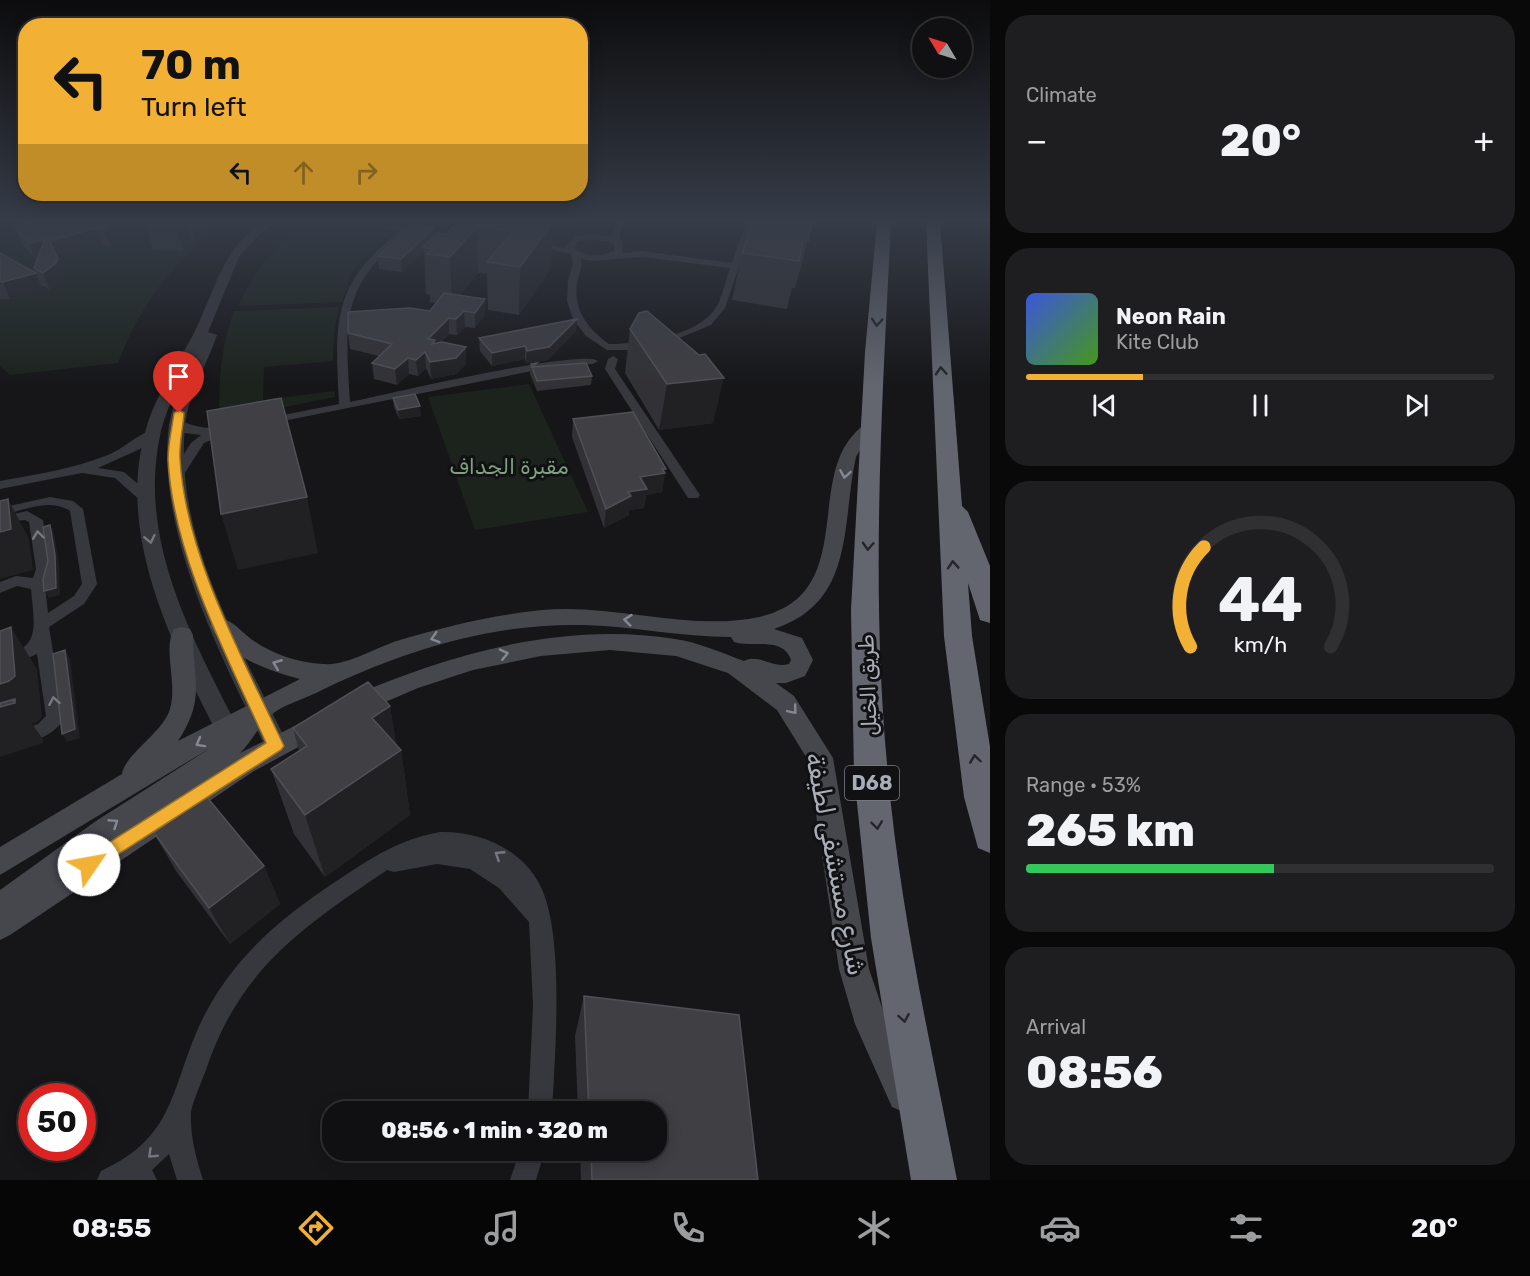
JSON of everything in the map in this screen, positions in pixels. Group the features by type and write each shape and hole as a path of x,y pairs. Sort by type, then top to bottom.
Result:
{"highway":[{"name":"طريق الخيل","path":"880,277 865,610 871,774 890,938 929,1159"},
{"path":"936,277 958,636 981,797 990,837"},
{"path":"949,497 973,552 990,613"}],"main road":[{"name":"شارع مستشفى لطيفة","path":"0,862 104,799 235,745 276,746 400,685 476,660 575,643 622,642 756,625 797,609 812,597 831,561 848,457 873,425"},
{"name":"شارع مستشفى لطيفة","path":"260,710 334,674 424,641 468,628 506,621 584,617 666,635 755,677 777,693 796,712 810,734 820,758 854,969 872,1024 929,1159"},
{"path":"221,626 252,652 279,666 315,674 334,674"},
{"path":"693,633 779,637 793,644 802,660 797,670 777,675 666,635 693,633"},
{"path":"104,799 154,752 177,721 186,692 182,661 182,635"},
{"path":"0,908 88,842 235,745 260,710"},
{"name":"شارع مستشفى لطيفة","path":"0,925 235,745"}],"street":[{"path":"221,277 213,306 173,381 152,434 147,474 147,499 148,528 155,562 182,635 235,745"},
{"path":"345,406 342,347 352,293 360,277"},
{"path":"575,277 572,287 573,304 584,331 586,358 595,361"},
{"path":"557,363 586,348 640,347 678,337 707,323 722,306 731,277"},
{"path":"213,306 215,316 209,339 182,403 177,424 174,457 176,476 191,545 221,626 276,746"},
{"path":"584,331 614,350 614,363 693,495"},
{"path":"258,424 557,363 595,361 614,363 640,347"},
{"path":"177,424 189,430 214,433"},
{"path":"176,476 190,448 214,433 236,428"},
{"path":"0,485 75,470 128,452 152,434"},
{"path":"75,470 119,475 147,499"},
{"path":"0,512 56,501 72,504 76,509 90,584 83,596 42,629 40,640 28,652 10,659 0,658"},
{"path":"0,522 27,515 35,517 43,569 38,587 39,604 55,718 44,729 0,744"},
{"path":"0,587 24,580 38,587"},
{"path":"39,604 56,607 73,604"},
{"path":"109,1180 127,1174 151,1155 171,1132 180,1114 209,1031 226,999 246,970 295,924 358,878 416,856 457,855 496,871 512,884 538,920 542,989 540,1101"},
{"path":"180,1114 180,1149 190,1180"},
{"path":"523,1180 529,1161"},
{"path":"109,1180 144,1180"}],"green space":[{"path":"0,277 167,277 138,320 118,363 10,375 0,366"},
{"path":"254,277 350,277 342,302 238,306"},
{"path":"339,307 334,331 333,361 264,367 263,400 335,391 335,397 220,420 221,365 234,311"},
{"name":"مقبرة الجداف","path":"529,384 588,512 475,530 428,397"}],"building":[{"path":"0,277 21,277 3,282 0,281"},
{"path":"444,293 485,299 475,313 464,311 456,319 449,318 428,339 435,340 432,344 442,342 466,347 456,358 430,362 425,352 416,360 408,358 395,369 372,363 392,344 348,333 348,312 410,308 430,311"},
{"path":"647,311 699,355 705,354 724,378 667,384 630,329 639,313"},
{"path":"577,319 549,347 527,351 525,346 492,353 479,338"},
{"path":"586,363 592,376 537,381 532,367"},
{"path":"415,394 420,406 398,410 393,398"},
{"path":"281,398 307,497 221,514 207,411"},
{"path":"633,412 666,469 662,469 665,473 640,477 647,489 628,492 631,496 606,509 573,419"},
{"path":"8,499 11,529 0,532 0,501"},
{"path":"50,525 55,555 56,588 44,591 43,579 48,561 43,527"},
{"path":"11,627 15,676 0,684 0,631"},
{"path":"65,650 75,729 62,734 53,654"},
{"path":"368,682 390,706 372,718 401,750 305,815 271,769 307,746 293,728"},
{"path":"15,699 15,703 0,707 0,703"},
{"path":"206,796 264,866 209,908 154,833"},
{"path":"584,996 739,1015 758,1180 592,1180 591,1161 667,1161 667,1101 589,1101"}],"route":[{"path":"89,865 232,771 276,746 221,626 191,545 179,497 174,457 179,413"}]}
